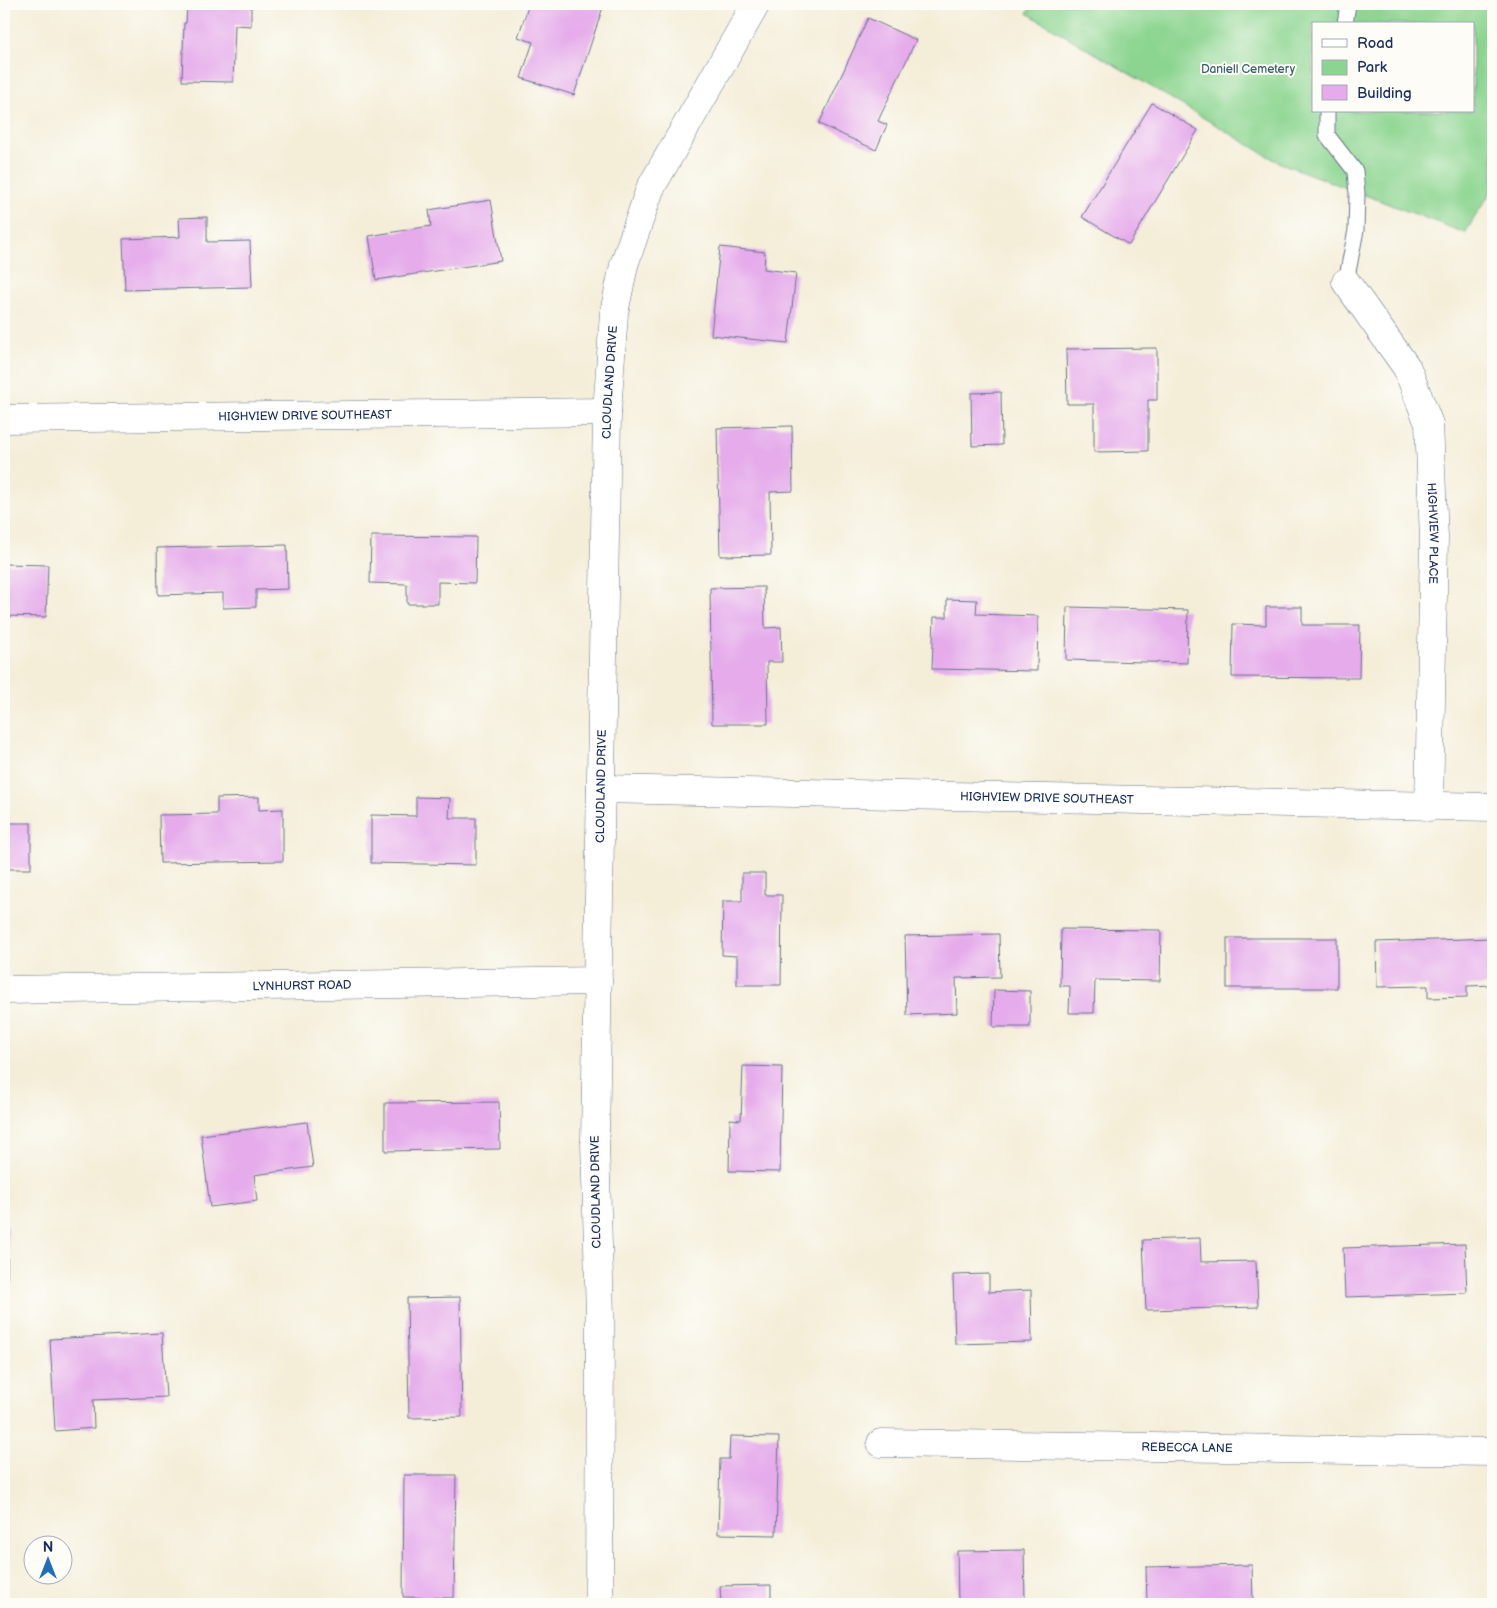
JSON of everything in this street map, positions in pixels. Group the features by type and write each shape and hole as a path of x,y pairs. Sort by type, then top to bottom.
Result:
{"street":[{"name":"CLOUDLAND DRIVE","path":"599,1604 600,1315 595,1142 608,412 614,313 624,265 650,189 756,4"},
{"name":"HIGHVIEW PLACE","path":"1346,282 1407,368 1429,424 1434,538 1429,807"},
{"name":"HIGHVIEW DRIVE SOUTHEAST","path":"4,418 608,412"},
{"name":"HIGHVIEW DRIVE SOUTHEAST","path":"601,790 1493,807"},
{"name":"LYNHURST ROAD","path":"4,990 598,982"},
{"name":"REBECCA LANE","path":"881,1443 1493,1452"}],"lane":[{"path":"1345,22 1348,4"},
{"path":"1327,112 1327,135 1355,171 1357,194 1356,230 1346,282"}],"green space":[{"name":"Daniell Cemetery","path":"1033,4 1493,4 1493,188 1465,233 1278,162 1027,13"}],"building":[{"path":"187,4 251,4 251,26 235,25 233,82 182,81 184,23 186,23"},
{"path":"529,4 604,4 574,95 521,78 533,42 518,37"},
{"path":"868,18 916,40 878,121 887,125 876,150 819,124"},
{"path":"1152,103 1198,130 1129,245 1082,217"},
{"path":"491,200 501,261 376,280 369,236 431,226 429,210"},
{"path":"207,217 207,242 250,241 252,287 125,290 123,239 180,237 179,218"},
{"path":"720,247 765,252 764,269 796,273 788,343 711,335"},
{"path":"1157,348 1157,400 1148,400 1148,451 1094,452 1094,404 1067,404 1066,349"},
{"path":"1001,392 1002,445 972,446 971,393"},
{"path":"792,426 793,491 770,492 771,555 720,556 717,428"},
{"path":"371,536 476,537 475,583 438,582 438,604 407,604 407,584 370,583"},
{"path":"287,545 288,589 256,590 256,607 223,608 223,593 158,595 157,548"},
{"path":"4,564 48,565 46,617 4,616"},
{"path":"764,587 765,628 781,627 782,662 767,662 768,724 712,724 710,588"},
{"path":"947,599 977,600 976,614 1038,616 1037,671 932,669 934,617 947,617"},
{"path":"1067,607 1188,610 1187,663 1066,660"},
{"path":"1266,607 1302,607 1302,625 1360,625 1359,678 1232,677 1233,624 1266,625"},
{"path":"259,797 259,810 283,809 283,861 160,863 159,815 217,814 217,798"},
{"path":"416,797 450,798 449,818 476,818 476,865 371,863 371,815 416,816"},
{"path":"4,823 31,823 31,869 4,869"},
{"path":"742,873 765,873 765,895 782,895 781,985 737,985 737,956 722,955 723,901 742,901"},
{"path":"1061,929 1161,930 1160,981 1095,980 1094,1013 1069,1013 1070,986 1060,986"},
{"path":"999,934 1000,977 956,978 957,1013 907,1015 905,936"},
{"path":"1227,938 1337,938 1337,988 1227,988"},
{"path":"1493,938 1493,985 1467,986 1467,997 1428,998 1428,986 1377,987 1376,942"},
{"path":"994,990 1030,991 1030,1027 993,1027"},
{"path":"743,1066 782,1067 780,1172 729,1171 730,1119 741,1120"},
{"path":"499,1102 500,1149 385,1151 385,1103"},
{"path":"307,1122 313,1167 254,1175 257,1201 210,1207 201,1135"},
{"path":"4,1226 8,1226 7,1284 4,1284"},
{"path":"1200,1238 1201,1262 1256,1261 1258,1307 1146,1310 1143,1240"},
{"path":"1465,1244 1467,1293 1345,1297 1343,1248"},
{"path":"989,1274 989,1292 1031,1290 1032,1342 955,1344 953,1275"},
{"path":"460,1297 462,1417 409,1418 407,1298"},
{"path":"162,1333 166,1397 93,1400 94,1428 55,1431 50,1339"},
{"path":"730,1436 779,1437 776,1535 718,1534 720,1459 729,1459"},
{"path":"404,1475 456,1475 454,1598 403,1597"},
{"path":"1024,1550 1025,1604 958,1604 957,1551"},
{"path":"1252,1565 1253,1604 1147,1604 1146,1567"},
{"path":"771,1585 771,1604 721,1604 720,1586"}]}
